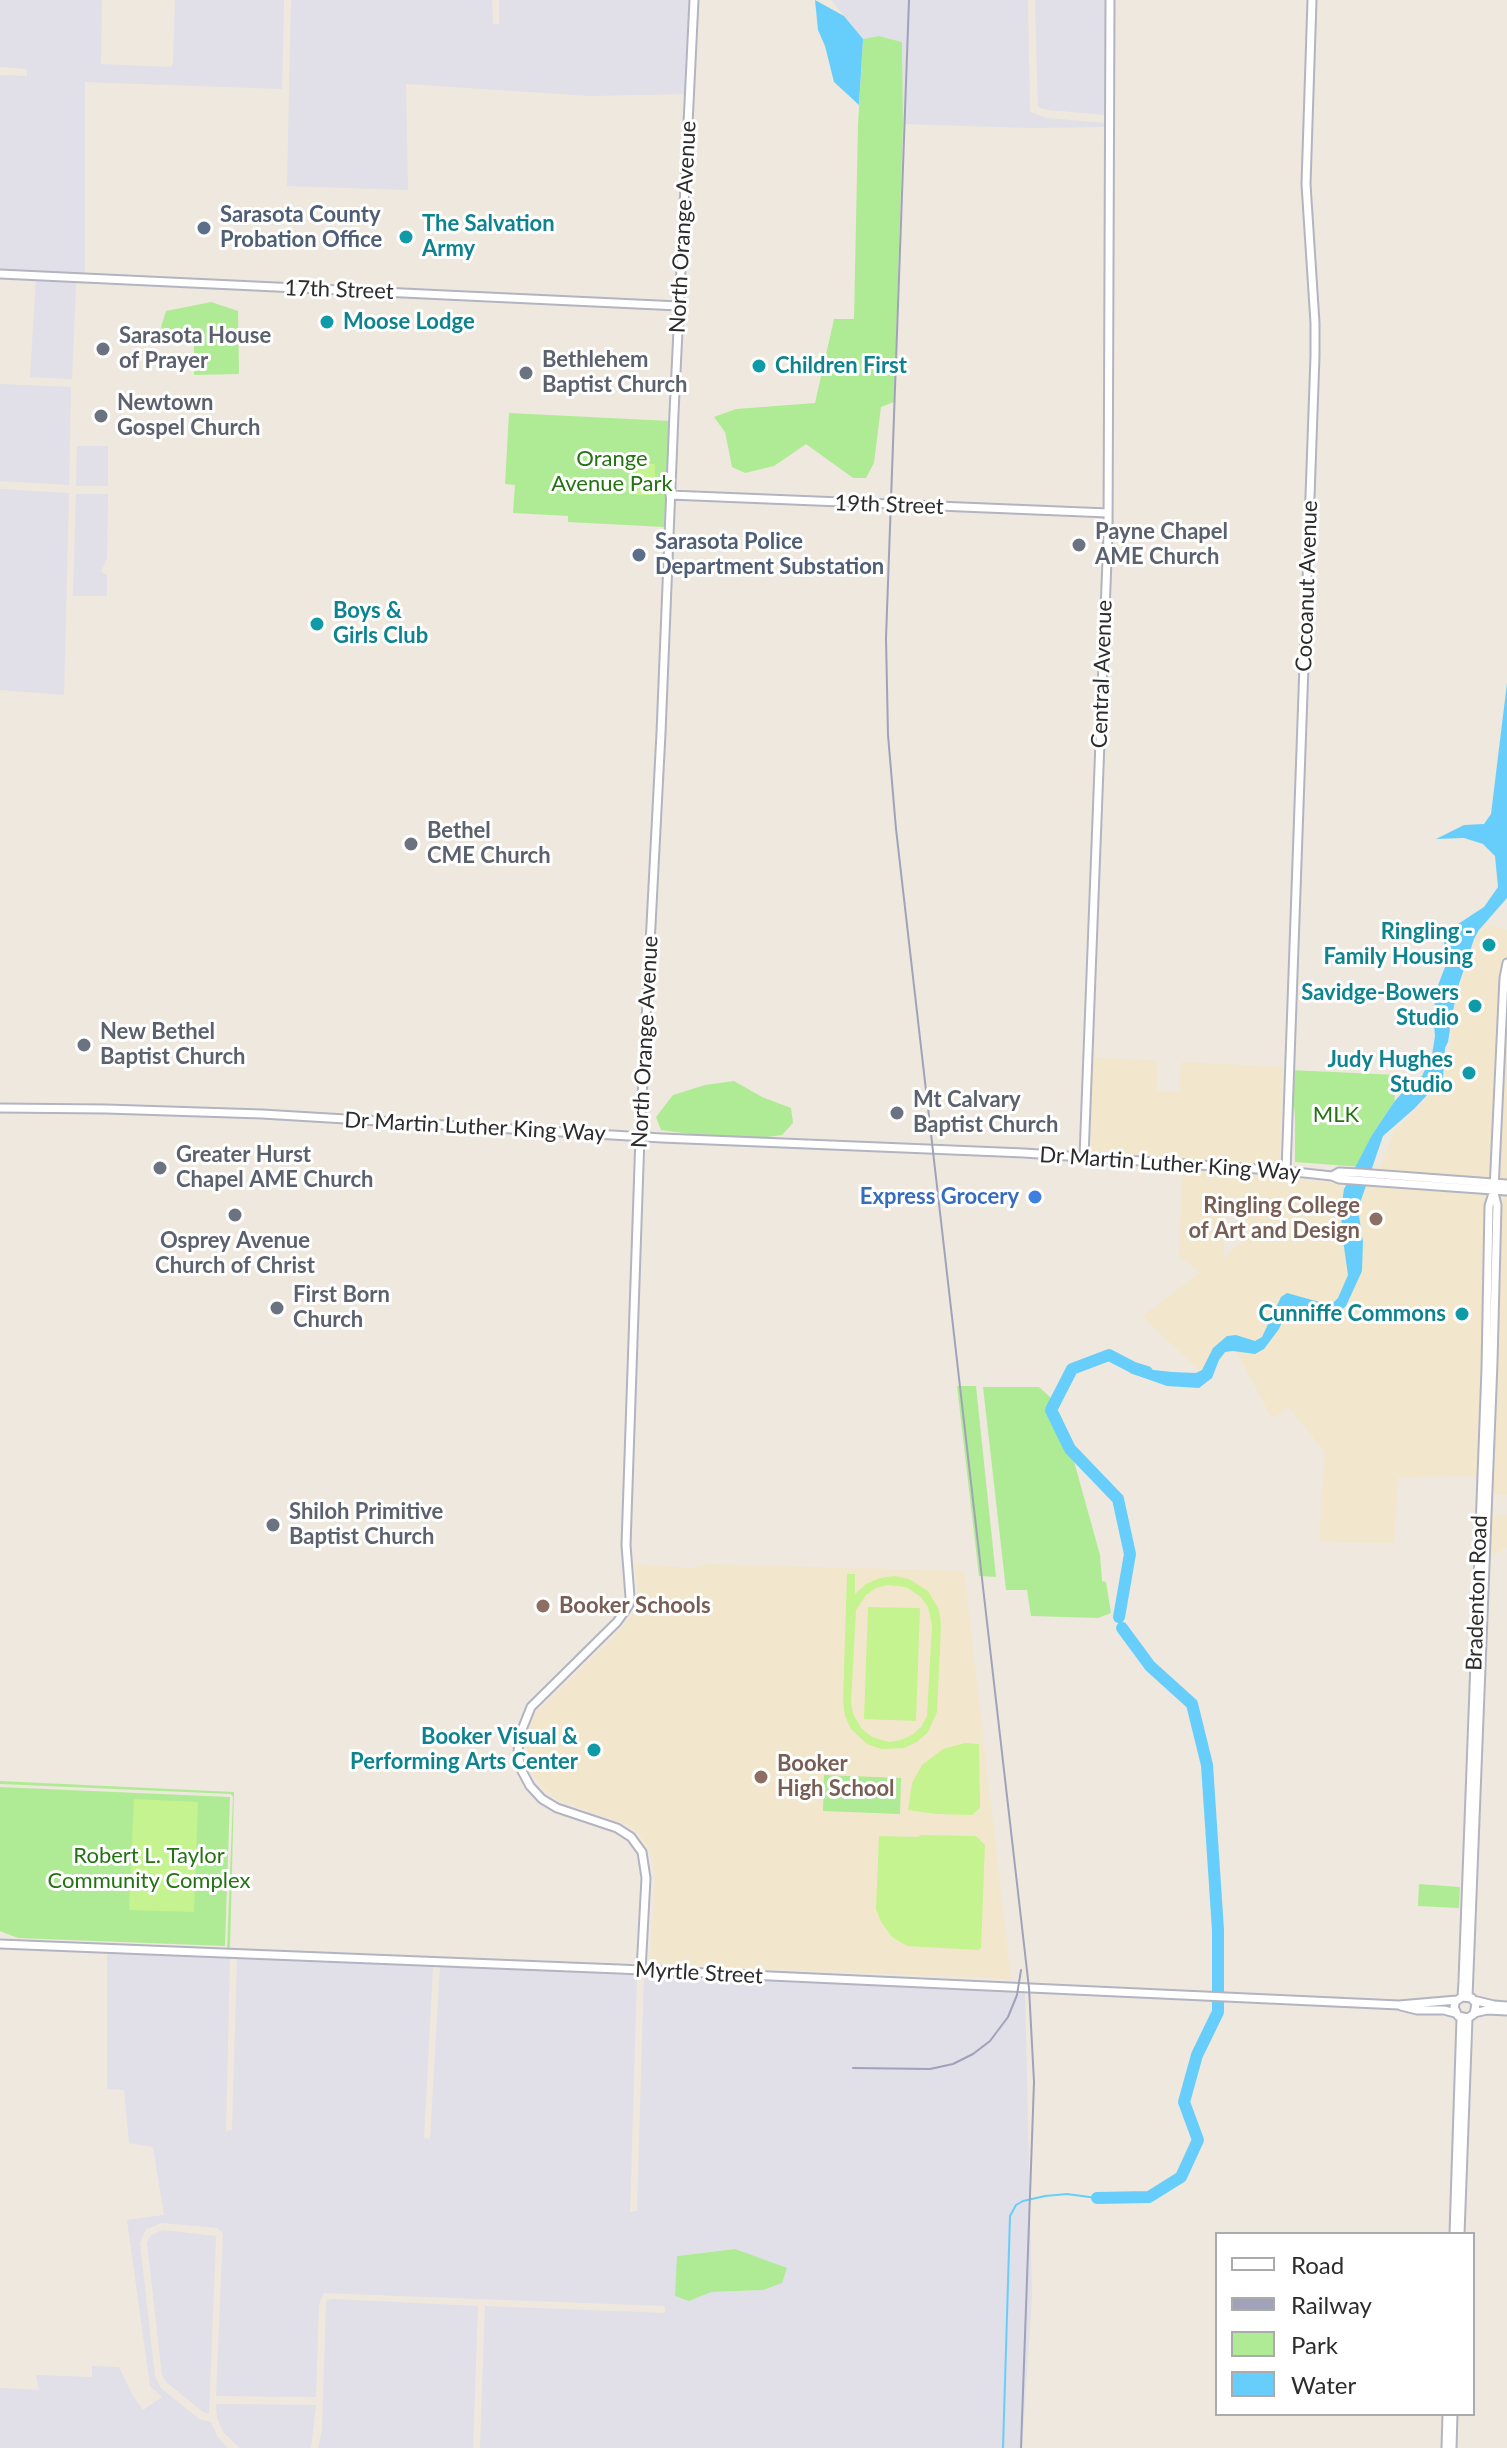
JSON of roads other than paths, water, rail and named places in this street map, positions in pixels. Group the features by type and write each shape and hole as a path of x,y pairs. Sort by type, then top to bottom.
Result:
{"street":[{"name":"North Orange Avenue","path":"641,1971 646,1878 642,1852 631,1837 617,1828 557,1808 542,1799 522,1771 518,1754 519,1737 531,1707 617,1622 629,1605 630,1597 626,1545 640,1136 694,0"},
{"name":"Central Avenue","path":"1084,1157 1108,513 1110,0"},
{"name":"Cocoanut Avenue","path":"1286,1171 1315,356 1306,184 1312,0"},
{"name":"17th Street","path":"0,274 679,306"},
{"name":"19th Street","path":"670,495 1108,513"},
{"name":"Bradenton Road","path":"1465,2016 1454,2007 1465,1998 1493,1340 1497,1205 1494,1186 1507,963"},
{"name":"Dr Martin Luther King Way","path":"0,1108 262,1114 1084,1157 1337,1176 1494,1186 1507,1184"},
{"name":"Dr Martin Luther King Way","path":"1494,1186 1507,1191"},
{"name":"Myrtle Street","path":"0,1944 1399,2005 1446,2003 1465,1998 1507,2008"},
{"name":"Bradenton Road","path":"1465,1998 1476,2008 1465,2016"},
{"name":"Myrtle Street","path":"1399,2005 1417,2010 1444,2010 1465,2016 1507,2008"},
{"name":"Bradenton Road","path":"1457,2232 1465,2016"},
{"path":"1449,2448 1450,2416"}],"water":[{"path":"815,0 844,16 863,39 859,105 834,82 818,30"},
{"path":"1507,683 1507,898 1474,939 1458,987 1445,1048 1443,1078 1383,1136 1358,1209 1363,1242 1362,1271 1346,1306 1334,1316 1291,1310 1286,1313 1264,1349 1255,1354 1225,1352 1212,1378 1199,1388 1167,1386 1130,1373 1133,1363 1145,1369 1196,1373 1202,1370 1213,1348 1227,1336 1236,1335 1255,1341 1262,1337 1281,1297 1287,1293 1323,1303 1334,1302 1338,1298 1348,1275 1342,1233 1344,1189 1372,1135 1394,1102 1422,1076 1432,1055 1437,988 1445,967 1444,940 1458,924 1484,907 1498,887 1495,856 1483,844 1464,838 1436,839 1464,825 1484,824 1491,814"}],"waterway":[{"path":"1119,1617 1130,1554 1118,1499 1070,1449 1051,1410 1072,1369 1109,1355 1147,1372"},
{"path":"1097,2198 1149,2197 1181,2177 1198,2140 1184,2102 1197,2055 1218,2012 1218,1930 1207,1765 1192,1704 1150,1666 1122,1628"},
{"path":"1003,2448 1010,2216 1016,2205 1045,2196 1067,2194 1097,2198"}],"railway":[{"path":"909,0 886,638 888,735 896,829 1029,1988 1034,2082 1021,2448"},
{"path":"853,2068 930,2069 953,2064 973,2054 990,2041 1008,2017 1017,1995 1021,1970"}],"place":[{"name":"Sarasota County Probation Office","path":"204,228"},
{"name":"The Salvation Army","path":"406,237"},
{"name":"Moose Lodge","path":"327,322"},
{"name":"Sarasota House of Prayer","path":"103,349"},
{"name":"Children First","path":"759,366"},
{"name":"Bethlehem Baptist Church","path":"526,373"},
{"name":"Newtown Gospel Church","path":"101,416"},
{"name":"Payne Chapel AME Church","path":"1079,545"},
{"name":"Sarasota Police Department Substation","path":"639,555"},
{"name":"Boys & Girls Club","path":"317,624"},
{"name":"Bethel CME Church","path":"411,844"},
{"name":"Ringling - Family Housing","path":"1489,945"},
{"name":"Savidge-Bowers Studio","path":"1475,1006"},
{"name":"New Bethel Baptist Church","path":"84,1045"},
{"name":"Judy Hughes Studio","path":"1469,1073"},
{"name":"Mt Calvary Baptist Church","path":"897,1113"},
{"name":"Greater Hurst Chapel AME Church","path":"160,1168"},
{"name":"Express Grocery","path":"1035,1197"},
{"name":"Osprey Avenue Church of Christ","path":"235,1215"},
{"name":"Ringling College of Art and Design","path":"1376,1219"},
{"name":"First Born Church","path":"277,1308"},
{"name":"Cunniffe Commons","path":"1462,1314"},
{"name":"Shiloh Primitive Baptist Church","path":"273,1525"},
{"name":"Booker Schools","path":"543,1606"},
{"name":"Booker Visual & Performing Arts Center","path":"594,1750"},
{"name":"Booker High School","path":"761,1777"}],"park label":[{"name":"Orange Avenue Park","path":"612,472"},
{"name":"MLK","path":"1336,1115"},
{"name":"Robert L. Taylor Community Complex","path":"149,1868"}]}
